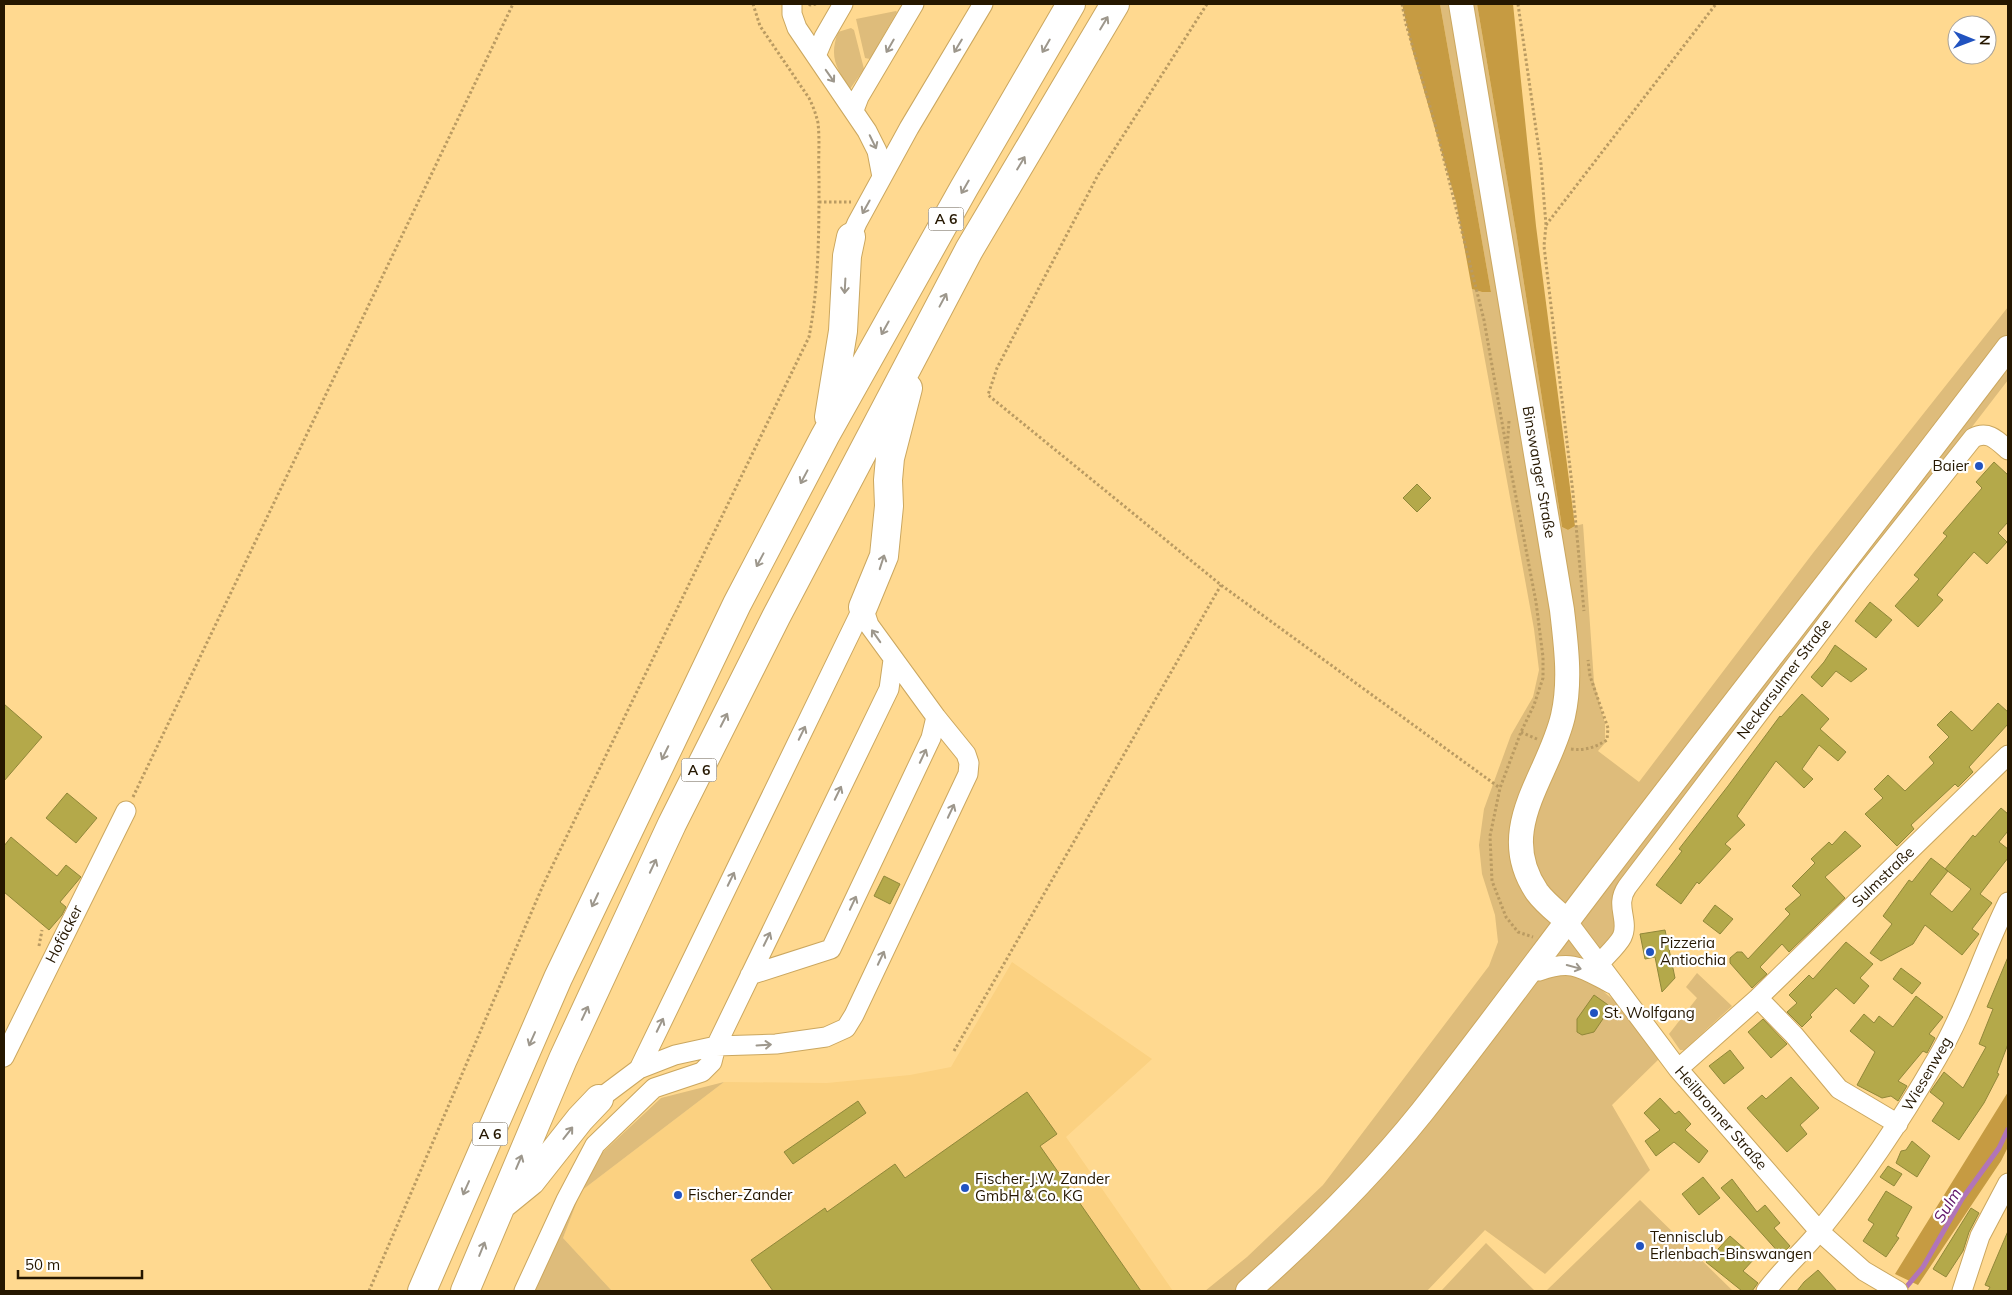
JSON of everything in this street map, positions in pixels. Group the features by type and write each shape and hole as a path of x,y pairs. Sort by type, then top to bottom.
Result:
{"highway":[{"name":"A 6","path":"422,1291 558,978 737,604 825,436 1070,4"},
{"name":"A 6","path":"465,1291 563,1059 672,824 776,617 969,250 1115,4"},
{"path":"825,436 842,331 847,256 851,237"},
{"path":"863,607 884,556 890,458 920,343"},
{"path":"499,1207 531,1181 598,1099"}],"main road":[{"name":"Binswanger Straße","path":"1461,4 1562,610 1566,648 1567,681 1563,716 1553,746 1528,804 1520,835 1522,857 1528,878 1538,894 1566,921"},
{"path":"1248,1291 1303,1243 1421,1114 1566,921 1867,534 2008,348"}],"street":[{"path":"792,4 792,14 796,28 854,110 877,152 882,178"},
{"path":"816,56 824,36 842,4"},
{"path":"854,110 914,4"},
{"path":"851,237 909,128 983,4"},
{"name":"Neckarsulmer Straße","path":"1599,964 1622,937 1624,928 1621,904 1622,895 1627,887 1872,565 1973,438 1980,434 1988,434 2008,450"},
{"path":"598,1099 639,1069 692,1050 716,1046 776,1044 826,1037 846,1028 854,1015 968,774 969,763 966,754 936,718 869,625 863,607"},
{"path":"639,1069 863,607"},
{"path":"524,1291 566,1200 595,1145 654,1088 702,1072 712,1062 716,1046 889,689 893,660"},
{"path":"750,975 831,949 931,738 936,718"},
{"name":"Sulmstraße","path":"1678,1069 1758,998 2006,761"},
{"name":"Hofäcker","path":"4,1057 126,811"},
{"name":"Wiesenweg","path":"1766,1291 1820,1232 1858,1183 1898,1124 1937,1060 1959,1018 2008,902"},
{"name":"Heilbronner Straße","path":"1566,921 1678,1069 1820,1232 1864,1271 1893,1289"},
{"path":"1533,966 1538,971 1561,964 1574,965 1615,986"},
{"path":"1758,998 1794,1035 1840,1089 1898,1124"},
{"path":"1962,1291 1980,1236 2008,1183"}],"path":[{"path":"126,811 513,4"},
{"path":"369,1291 544,883 809,337 814,311 819,202 818,125 815,110 809,98 760,26 753,4"},
{"path":"809,4 816,4"},
{"path":"1206,4 1098,176 997,368 988,395 1221,585 1500,788"},
{"path":"1402,4 1484,320 1536,602 1544,657 1543,678 1534,705 1521,732 1500,788 1490,836 1492,881 1506,917 1518,932 1550,942"},
{"path":"1518,4 1540,164 1546,225 1544,246 1574,493 1584,616"},
{"path":"1546,225 1716,4"},
{"path":"819,202 852,202 867,205"},
{"path":"1507,450 1510,412"},
{"path":"954,1052 1221,585"},
{"path":"1521,732 1553,746 1579,750 1597,746 1607,740 1608,728 1590,676 1588,659"}],"shaded area":[{"path":"1402,4 1440,4 1491,292 1472,289 1456,202 1412,49"},
{"path":"1440,4 1477,4 1516,232 1562,527 1568,530 1583,524 1594,682 1605,724 1605,743 1598,751 1639,782 1813,553 2008,307 2008,380 1620,885 1616,930 1581,973 1621,1006 1660,1058 1612,1105 1650,1170 1545,1274 1485,1230 1427,1291 1205,1291 1247,1257 1323,1185 1489,966 1498,942 1495,915 1482,874 1479,845 1484,809 1511,735 1533,697 1539,670 1534,629 1472,289 1491,292"},
{"path":"1477,4 1513,4 1536,226 1575,526 1568,530 1562,527 1516,232"},
{"path":"896,11 870,59 865,58 856,19"},
{"path":"851,28 854,30 864,69 850,89 835,62 834,48 838,32"},
{"path":"1012,962 1152,1059 1066,1137 1173,1291 612,1291 563,1238 581,1191 724,1082 827,1083 910,1075 951,1067"},
{"path":"1697,973 1732,1006 1684,1050 1680,1050 1669,1034 1697,998 1686,987"},
{"path":"724,1082 581,1191 563,1238 612,1291 528,1291 587,1167 661,1098"},
{"path":"2008,1092 2008,1147 2001,1161 1918,1285 1895,1274"},
{"name":"Tennisclub Erlenbach-Binswangen","path":"1640,1200 1733,1291 1546,1291"},
{"path":"1486,1243 1535,1291 1441,1291"}],"building":[{"path":"1994,462 2008,475 2008,522 1998,533 2007,542 1987,564 1974,552 1937,595 1943,600 1918,627 1895,606 1919,579 1914,575 1947,536 1943,533 1982,488 1976,482"},
{"path":"1417,484 1431,498 1417,512 1403,498"},
{"path":"1870,602 1892,620 1876,638 1855,621"},
{"path":"1835,645 1867,669 1851,682 1836,671 1822,687 1811,677"},
{"path":"1802,694 1829,719 1820,729 1846,752 1838,761 1819,745 1802,769 1813,779 1804,788 1776,761 1737,816 1745,825 1725,844 1731,849 1699,884 1697,882 1681,904 1656,885 1682,851 1679,849 1780,716"},
{"path":"1998,703 2008,712 2008,724 1969,767 1973,772 1958,787 1955,784 1911,825 1914,829 1897,846 1865,814 1883,798 1874,789 1888,775 1905,791 1934,763 1929,757 1949,737 1937,725 1951,711 1972,731"},
{"path":"4,704 42,737 4,781"},
{"path":"67,793 97,818 76,843 46,818"},
{"path":"2001,808 2008,814 2008,831 1999,842 2008,849 2008,858 1980,894 1992,903 1972,929 1979,934 1962,955 1925,925 1913,944 1881,961 1870,953 1892,924 1883,916 1909,880 1912,882 1931,858 1945,869 1973,835 1975,837","holes":["1948,871 1971,889 1952,912 1930,894"]},
{"path":"1845,831 1861,846 1825,877 1845,898 1789,952 1782,944 1760,967 1767,974 1752,988 1730,963 1730,958 1737,952 1742,952 1748,959 1790,914 1785,909 1801,895 1792,886 1815,863 1811,859 1829,842 1832,845"},
{"path":"11,837 57,876 66,865 81,877 60,902 66,907 62,915 49,930 4,892 4,846"},
{"path":"884,876 900,884 890,904 874,896"},
{"path":"1715,905 1733,919 1720,934 1703,921"},
{"path":"1665,930 1675,978 1662,992 1655,957 1645,959 1640,934"},
{"path":"1846,942 1873,964 1860,978 1869,986 1854,1004 1836,988 1810,1015 1812,1017 1802,1027 1787,1012 1797,1003 1789,995 1809,975 1813,979"},
{"path":"2008,957 2008,1044 1997,1073 1999,1074 1984,1103 1959,1140 1932,1121 1944,1103 1930,1092 1944,1072 1963,1088 1986,1047 1979,1044 1993,1009 1987,1007"},
{"path":"1901,968 1921,983 1912,994 1893,979"},
{"name":"St. Wolfgang","path":"1594,995 1611,1007 1594,1032 1582,1035 1577,1032 1577,1019"},
{"path":"1916,996 1943,1017 1929,1034 1935,1038 1927,1053 1923,1051 1898,1081 1907,1086 1898,1101 1891,1096 1882,1098 1857,1085 1875,1052 1850,1031 1864,1014 1874,1023 1879,1016 1893,1027"},
{"path":"1763,1019 1787,1044 1771,1058 1748,1032"},
{"path":"1730,1050 1744,1068 1724,1084 1709,1066"},
{"path":"1791,1077 1819,1108 1800,1125 1807,1134 1787,1152 1747,1108 1762,1095 1766,1099"},
{"name":"Fischer-J.W. Zander GmbH & Co. KG","path":"1027,1092 1057,1134 1040,1146 1141,1291 773,1291 751,1260 825,1208 827,1212 895,1164 905,1178"},
{"path":"1660,1098 1675,1114 1679,1111 1691,1124 1685,1130 1708,1151 1699,1163 1674,1142 1656,1156 1645,1141 1660,1130 1644,1113"},
{"path":"858,1101 866,1113 793,1164 784,1152"},
{"path":"1912,1141 1930,1156 1917,1177 1896,1163 1901,1151 1906,1150"},
{"path":"1888,1166 1902,1174 1894,1186 1880,1177"},
{"path":"1703,1177 1720,1198 1699,1215 1682,1194"},
{"path":"1732,1179 1757,1212 1765,1205 1780,1223 1774,1228 1790,1246 1781,1255 1721,1188"},
{"path":"1886,1191 1912,1207 1896,1236 1899,1238 1886,1257 1863,1241 1874,1224 1868,1220"},
{"path":"1971,1208 1979,1213 1969,1232 1963,1251 1946,1277 1933,1269"},
{"path":"2008,1231 2008,1291 1988,1291 1990,1287 1985,1285"},
{"path":"1730,1236 1755,1258 1743,1271 1758,1283 1752,1291 1742,1291 1706,1262"},
{"path":"1818,1270 1837,1291 1797,1291 1804,1282"}],"waterway":[{"name":"Sulm","path":"1903,1291 1923,1267 1962,1199 1999,1148 2008,1129"}],"place":[{"name":"Baier","path":"1979,466"},
{"name":"Pizzeria Antiochia","path":"1650,952"},
{"name":"St. Wolfgang","path":"1594,1013"},
{"name":"Fischer-J.W. Zander GmbH & Co. KG","path":"965,1188"},
{"name":"Fischer-Zander","path":"678,1195"},
{"name":"Tennisclub Erlenbach-Binswangen","path":"1640,1246"}]}
